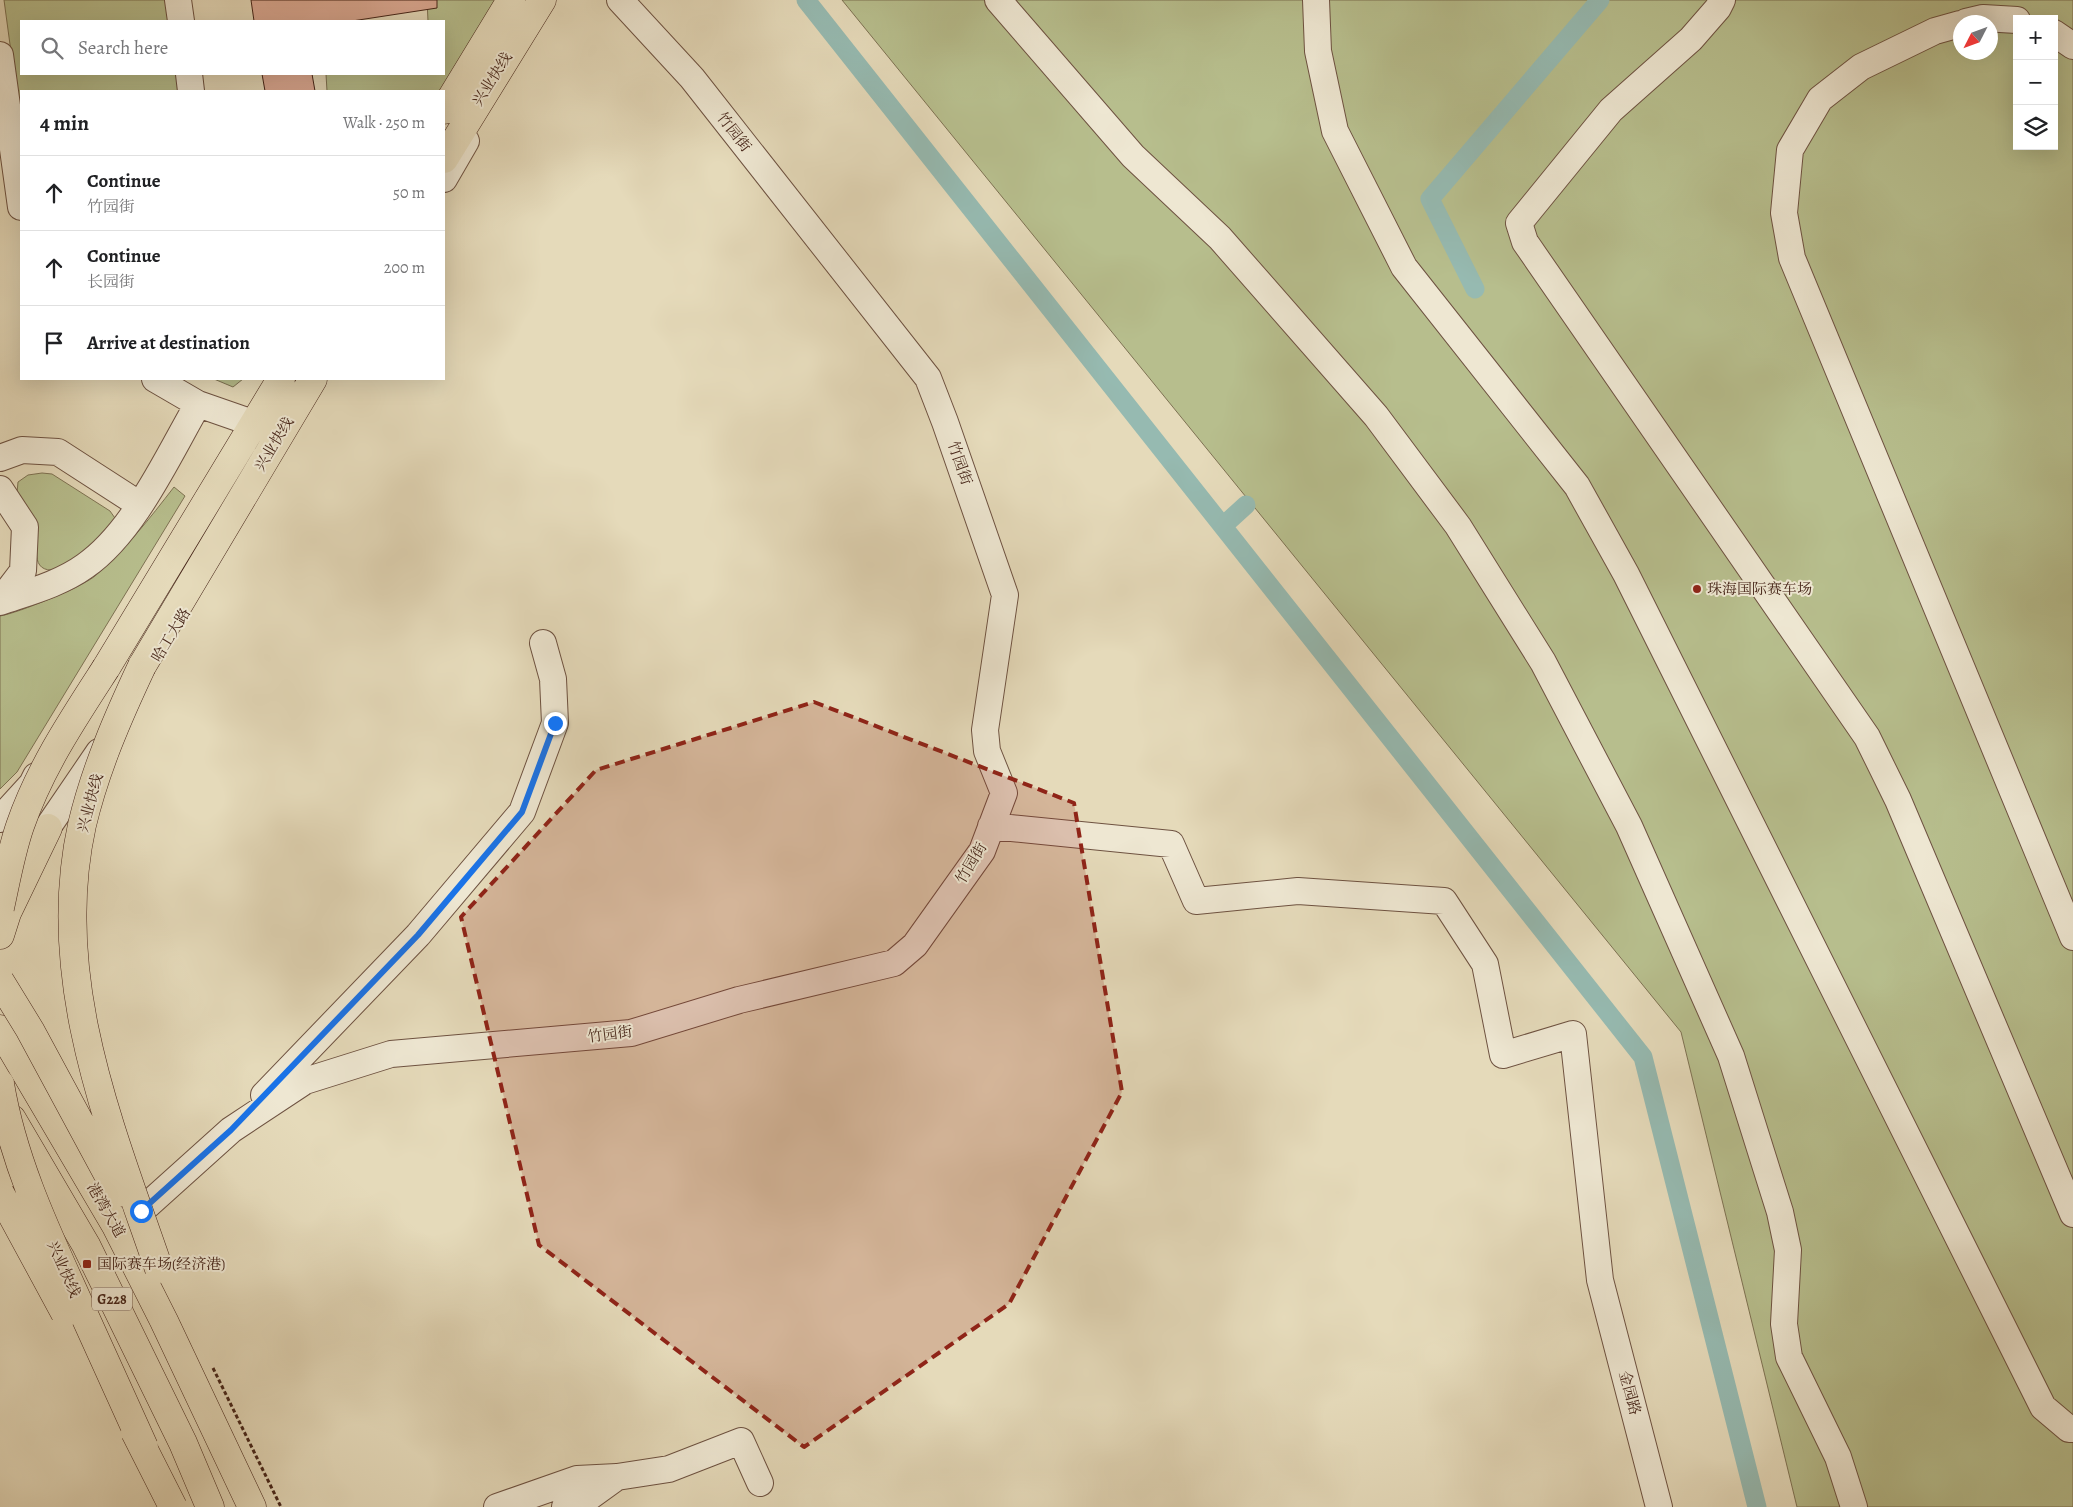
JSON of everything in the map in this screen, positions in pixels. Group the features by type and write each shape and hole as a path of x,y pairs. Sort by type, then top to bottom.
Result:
{"highway":[{"name":"兴业快线","path":"445,108 511,0"},
{"name":"兴业快线","path":"445,157 542,0"},
{"name":"兴业快线","path":"0,908 19,828 53,751 280,380"},
{"name":"兴业快线","path":"159,1269 108,1120 84,1036 78,998 72,925 82,826 109,742 142,666 312,380"},
{"path":"0,935 7,912 48,828"},
{"path":"0,981 81,1122 159,1269 265,1507"},
{"path":"0,1005 1,1031"},
{"name":"港湾大道","path":"1,1031 116,1226 164,1321 252,1507"},
{"name":"兴业快线","path":"0,1084 4,1106 23,1174 48,1235 144,1447"},
{"name":"G228","path":"0,1099 86,1245 184,1443 210,1507"},
{"path":"0,1193 66,1314 144,1447 174,1507"}],"street":[{"path":"178,0 181,20"},
{"path":"445,92 501,0"},
{"path":"445,177 551,0"},
{"name":"竹园街","path":"116,1226 141,1211 231,1130 305,1081 390,1054 631,1033 738,1000 894,963 915,945 982,851 1004,793 987,751 985,730 1004,595 946,422 928,378 692,78 620,0"},
{"path":"998,0 1133,156 1220,238 1376,416 1458,526 1543,662 1629,826 1731,1056 1780,1212 1788,1250 1784,1324 1789,1357 1838,1457 1854,1507"},
{"path":"1316,0 1318,51 1335,131 1404,267 1577,486 1626,574 2043,1407 2070,1429 2073,1429"},
{"path":"1722,0 1718,8 1691,39 1611,110 1519,223 1525,242 1867,738 1898,800 2073,1214"},
{"path":"1998,19 2013,20"},
{"path":"1953,26 1934,31 1861,67 1820,99 1790,150 1784,213 1792,258 2073,937"},
{"path":"2058,36 2073,46"},
{"path":"0,55 12,162 20,202"},
{"path":"189,75 191,90"},
{"path":"157,380 198,404 244,420"},
{"path":"0,819 32,784 62,725 268,380"},
{"name":"哈工大路","path":"0,879 38,844 171,636 324,380"},
{"path":"0,601 48,586 85,566 117,538 140,505 198,404"},
{"path":"0,458 22,450 58,452 140,505"},
{"path":"0,489 25,527 22,571 0,601"},
{"path":"231,1130 418,935 522,812 555,723 553,679 543,643"},
{"name":"金园路","path":"991,826 1171,844 1196,901 1298,891 1444,901 1485,964 1503,1055 1573,1034 1600,1280 1659,1507"},
{"path":"497,1507 577,1479 617,1478 669,1469 741,1441 760,1483"},
{"path":"565,1507 585,1500 617,1478"}],"highlighted area":[{"path":"814,702 1074,803 1122,1092 1009,1304 804,1447 539,1245 461,917 596,770"}],"green space":[{"path":"4,0 169,0 172,20 20,20 20,75 179,75 182,90 20,90 20,119"},
{"path":"427,0 501,0 445,90 327,90 326,75 445,75 445,20 428,20"},
{"name":"珠海国际赛车场","path":"842,0 2073,0 2073,1507 1797,1507 1681,1032"},
{"path":"216,380 242,380 233,387"},
{"path":"52,474 110,511 117,521 110,533 57,570 48,570 38,562 35,522 17,493 18,482 28,475"},
{"path":"174,487 185,496 17,772 0,789 0,616 49,599 95,576 127,545"}],"building":[{"path":"251,0 437,0 437,8 359,20 254,20"},
{"path":"262,75 312,75 315,90 265,90"}],"waterway":[{"path":"806,0 1643,1057 1757,1507"},
{"path":"1475,289 1430,199 1600,0"},
{"path":"1223,526 1246,505"}],"place":[{"name":"珠海国际赛车场","path":"1697,589"},
{"name":"国际赛车场(经济港)","path":"87,1264"}],"route":[{"path":"141,1211 231,1130 418,935 522,812 555,723"}]}
